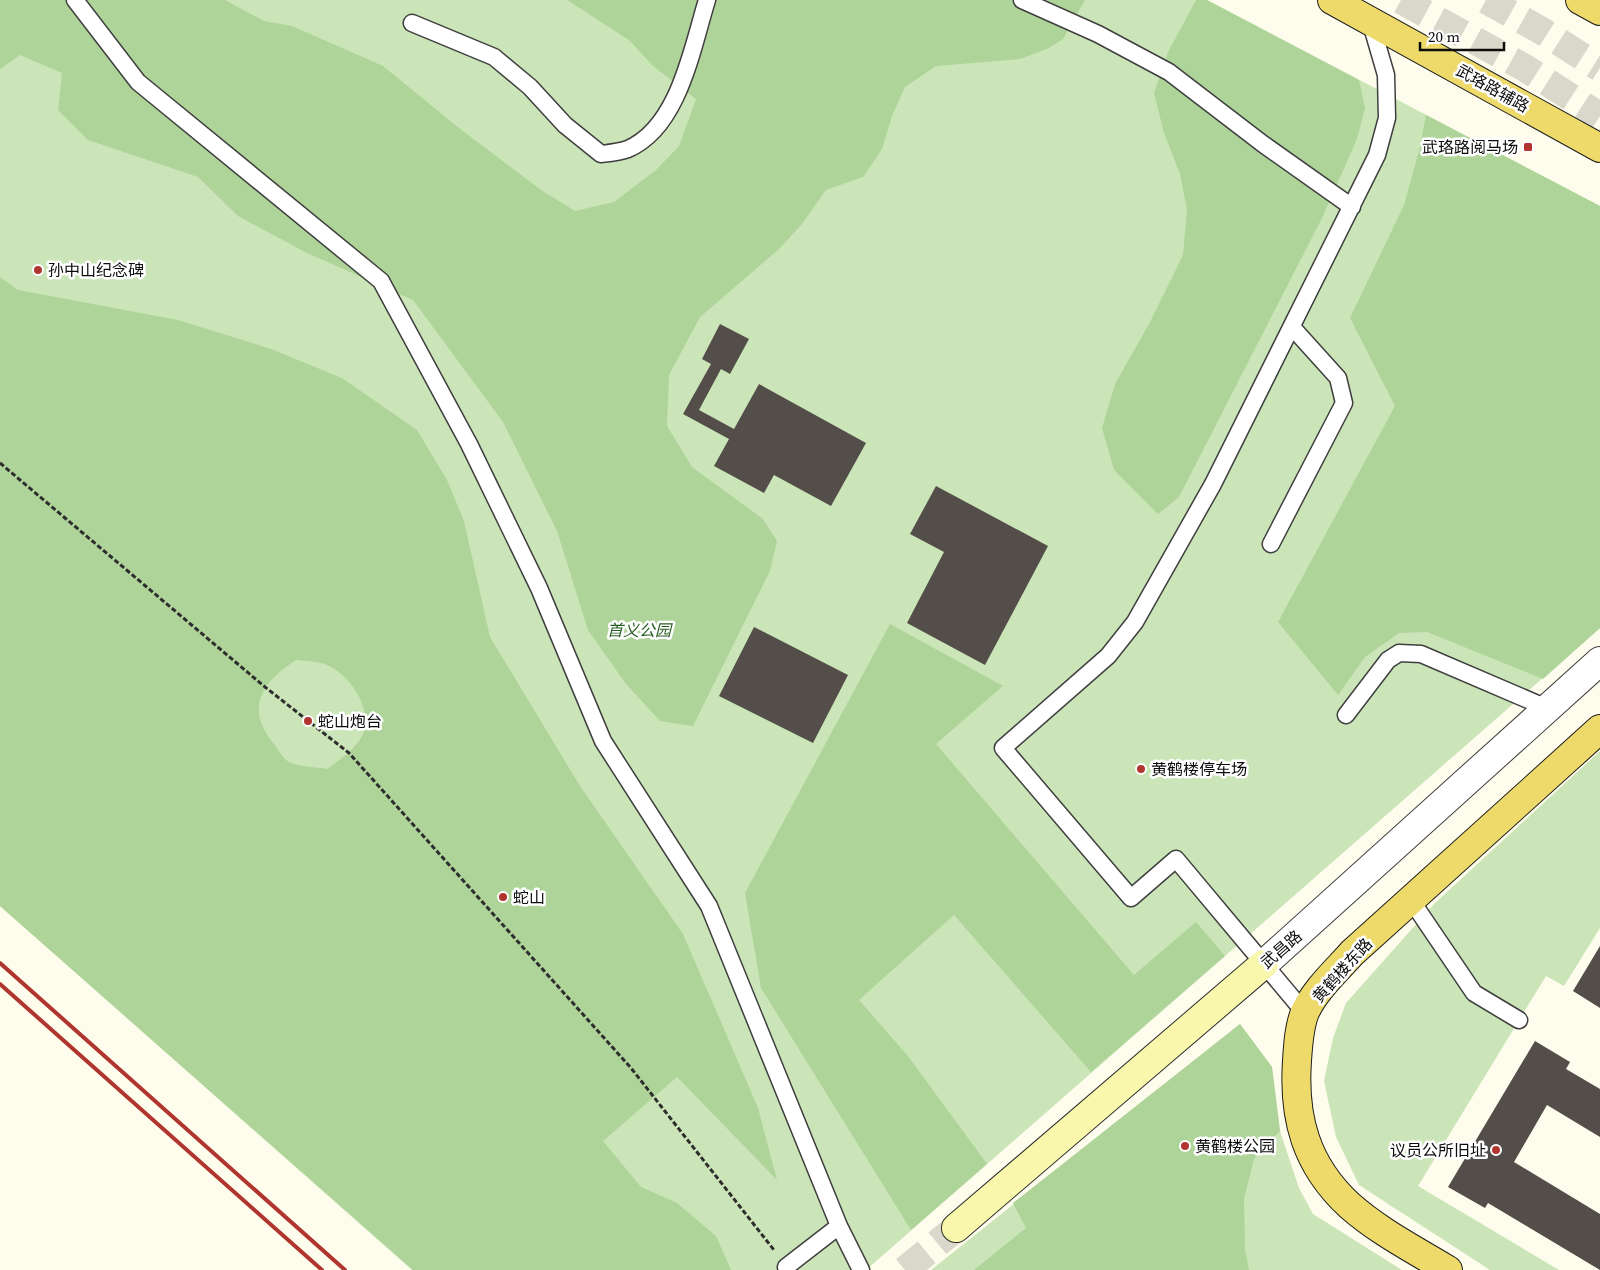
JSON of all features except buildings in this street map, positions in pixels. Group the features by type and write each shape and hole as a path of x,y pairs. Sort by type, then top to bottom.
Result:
{"main road":[{"name":"武珞路辅路","path":"1332,0 1600,148"},
{"path":"1580,0 1600,11"},
{"name":"黄鹤楼东路","path":"1448,1270 1389,1234 1350,1206 1324,1177 1304,1143 1297,1108 1296,1076 1298,1042 1305,1012 1323,985 1352,953 1600,729"}],"street":[{"name":"武昌路","path":"956,1228 1264,964 1600,661"}],"lane":[{"path":"75,0 138,82 381,281 469,444 538,588 604,741 709,906 839,1226 861,1270"},
{"path":"412,23 494,57 530,87 565,125 602,154 628,149 653,133 674,104 707,0"},
{"path":"1022,0 1098,34 1169,72 1263,144 1352,207"},
{"path":"1305,1012 1176,859 1130,898 1003,748 1108,656 1135,622 1213,484 1377,154 1387,118 1386,76 1370,20"},
{"path":"1272,544 1344,403 1338,378 1292,327"},
{"path":"1346,715 1388,660 1399,653 1421,654 1547,708"},
{"path":"1411,900 1474,993 1519,1020"},
{"path":"786,1267 839,1226"}],"path":[{"path":"0,463 264,687 349,753 631,1068 786,1267"}],"green space":[{"name":"首义公园","path":"0,0 1207,0 1600,206 1600,628 866,1270 412,1270 0,906"},
{"path":"0,0 225,0 264,21 292,26 383,66 459,128 541,190 575,211 614,202 656,170 679,146 696,99 653,66 629,40 567,0 1085,0 1063,39 1047,49 1020,59 936,66 905,87 892,116 882,149 863,177 826,190 802,224 779,249 700,317 669,375 667,426 692,467 763,519 777,541 770,571 693,726 660,721 626,684 588,630 557,531 503,422 413,300 305,252 238,216 198,177 88,140 58,110 62,73 20,55 0,69"},
{"path":"1196,0 1207,0 1359,80 1365,108 1357,139 1322,218 1179,497 1158,514 1114,470 1102,428 1115,384 1150,322 1183,255 1187,210 1180,174 1164,133 1154,93 1168,52"},
{"path":"1426,115 1600,206 1600,628 1543,679 1427,632 1399,633 1365,657 1338,695 1278,622 1395,406 1350,318 1404,205 1420,147"},
{"path":"0,277 18,290 178,320 271,349 342,378 417,430 447,480 464,521 490,637 580,786 683,934 758,1108 777,1180 677,1077 603,1141 641,1187 677,1203 716,1236 731,1270 413,1270 0,906","holes":["296,660 320,663 335,669 355,690 364,708 365,727 360,739 350,751 327,769 298,765 287,761 265,731 260,719 259,707 266,687 274,677"]},
{"path":"890,624 1003,686 936,744 1134,975 1196,922 1225,956 1091,1072 954,915 859,1000 908,1056 987,1164 911,1230 761,988 745,893"},
{"path":"1600,751 1600,928 1564,986 1546,976 1418,1186 1559,1270 1490,1270 1359,1185 1336,1137 1324,1081 1333,1038 1346,1003 1435,903"},
{"name":"黄鹤楼公园","path":"1240,1024 1272,1067 1280,1131 1299,1188 1313,1214 1402,1270 931,1270"},
{"name":"黄鹤楼公园","path":"1240,1024 1272,1067 1280,1131 1254,1159 1244,1199 1245,1249 1249,1270 974,1270 1026,1228 1013,1203"}],"tunnel":[{"path":"1401,0 1525,68 1600,116"},
{"path":"1486,0 1542,31 1600,68"},
{"path":"905,1270 956,1228"}],"railway":[{"path":"0,963 345,1270"},
{"path":"0,984 322,1270"}],"place":[{"name":"武珞路阅马场","path":"1528,147"},
{"name":"孙中山纪念碑","path":"38,270"},
{"name":"蛇山炮台","path":"308,721"},
{"name":"黄鹤楼停车场","path":"1141,769"},
{"name":"蛇山","path":"503,897"},
{"name":"黄鹤楼公园","path":"1185,1146"},
{"name":"议员公所旧址","path":"1496,1150"}]}
